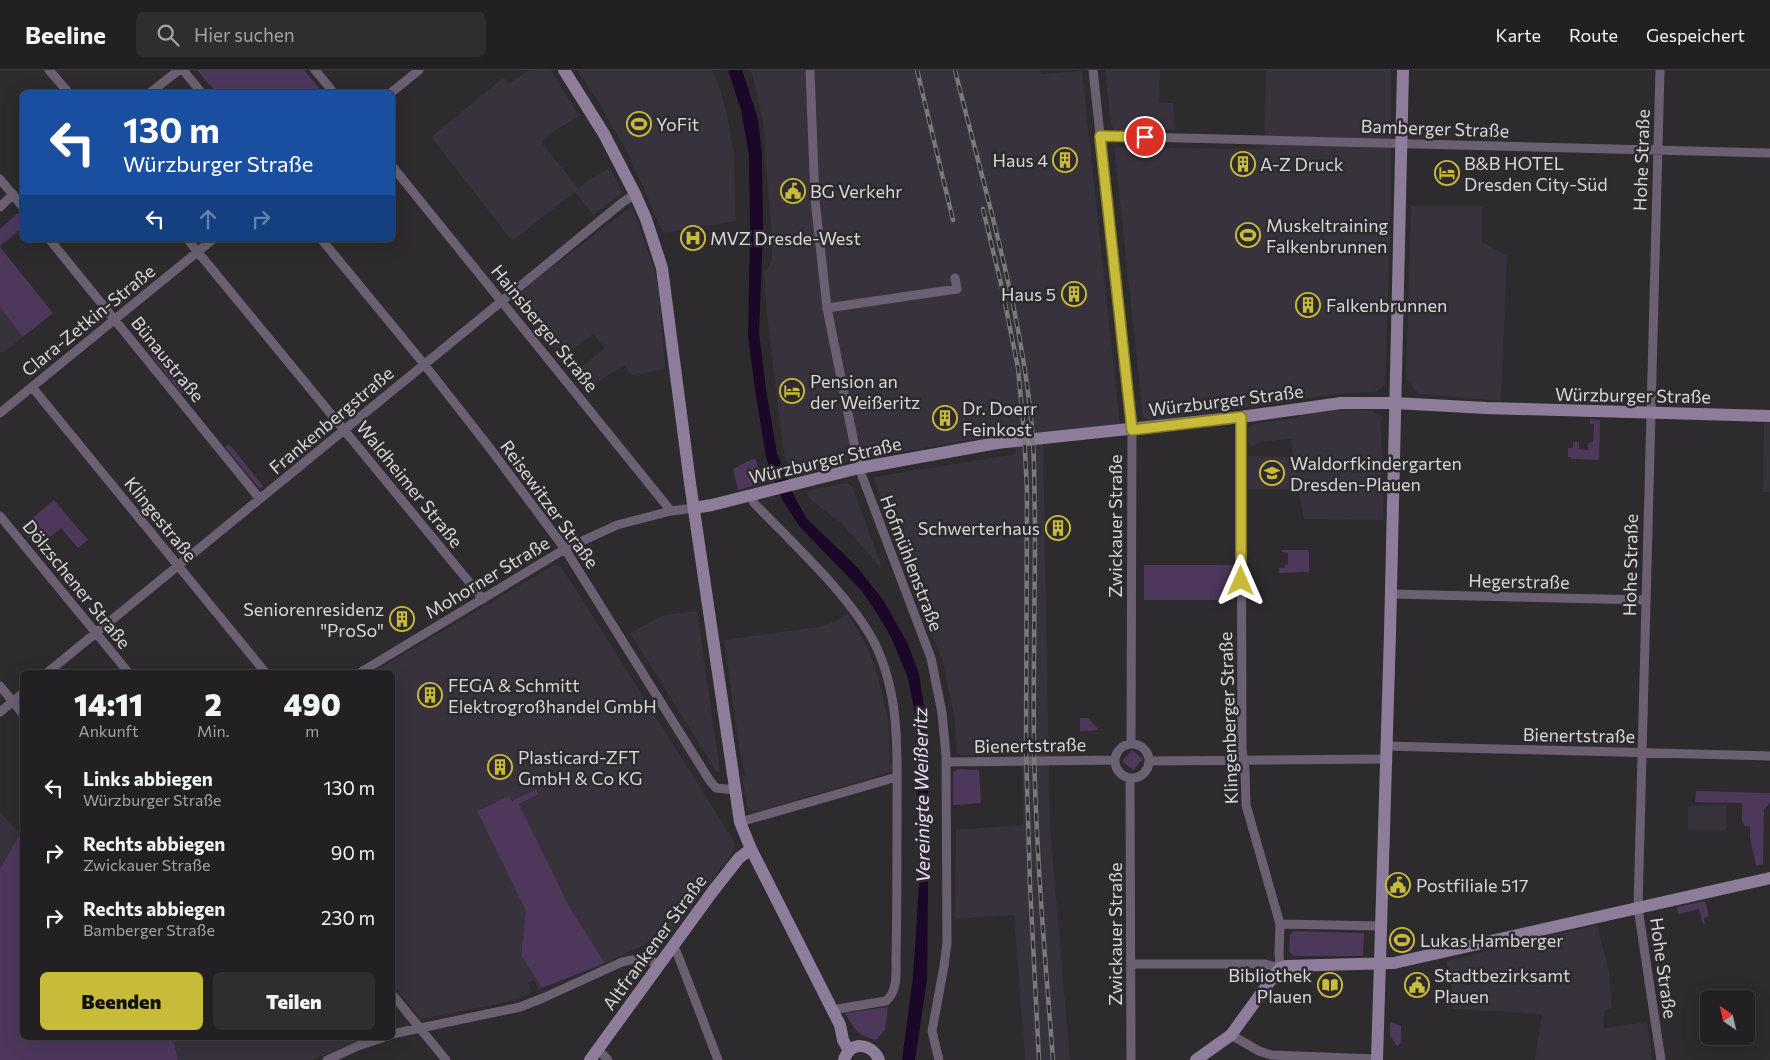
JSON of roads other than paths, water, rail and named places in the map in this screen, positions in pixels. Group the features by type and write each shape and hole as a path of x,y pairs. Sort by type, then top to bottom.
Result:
{"street":[{"path":"50,70 66,90"},
{"path":"155,90 181,70 199,90"},
{"path":"315,70 331,90"},
{"path":"395,90 420,70"},
{"path":"564,70 605,137 635,194 649,225 662,268 694,508 740,822 751,849 836,1009 850,1053 871,1048 880,1060"},
{"name":"Zwickauer Straße","path":"1092,70 1132,430 1131,744"},
{"path":"1231,1035 1259,1051 1285,1056 1378,1060 1403,70"},
{"name":"Hohe Straße","path":"1660,70 1638,908 1661,1060"},
{"name":"Hofmühlenstraße","path":"811,74 815,200 828,308 859,468 931,658 942,713 946,762 947,943 932,1030 939,1060"},
{"name":"Bamberger Straße","path":"1100,136 1770,153"},
{"name":"Hainsberger Straße","path":"395,170 671,511"},
{"path":"0,179 19,200 0,207"},
{"name":"Frankenbergstraße","path":"50,670 501,301 635,194"},
{"name":"Bünaustraße","path":"52,242 260,499"},
{"name":"Waldheimer Straße","path":"190,242 483,599"},
{"name":"Clara-Zetkin-Straße","path":"0,413 210,242"},
{"name":"Reisewitzer Straße","path":"324,242 424,364 565,549 710,781 716,788 735,790"},
{"path":"828,308 957,289 955,278"},
{"name":"Klingestraße","path":"32,387 263,670"},
{"name":"Würzburger Straße","path":"694,508 859,468 997,443 1132,430 1341,403 1394,403 1486,408 1770,416"},
{"name":"Klingenberger Straße","path":"1241,417 1242,740 1246,805 1280,924 1280,968"},
{"path":"751,495 754,503 838,592 861,621 875,644 889,681 897,727 895,985 893,992 886,1001 836,1009"},
{"name":"Mohorner Straße","path":"364,670 565,549 617,525 671,511 694,508"},
{"name":"Dölzschener Straße","path":"0,516 126,670"},
{"name":"Hegerstraße","path":"1391,594 1646,600"},
{"path":"0,686 20,711"},
{"path":"0,712 20,696"},
{"path":"1131,744 1138,745 1144,749 1149,761 1148,768 1143,774 1130,778 1120,772 1115,760 1120,749 1131,744"},
{"name":"Bienertstraße","path":"1149,761 1244,760 1386,753 1642,753 1770,756"},
{"name":"Bienertstraße","path":"946,762 1115,760"},
{"path":"740,822 897,777"},
{"name":"Zwickauer Straße","path":"1130,778 1130,1060"},
{"name":"Altfrankener Straße","path":"590,1060 739,858 751,849"},
{"path":"1131,964 1265,964 1280,968 1292,964 1380,964 1436,954 1770,878"},
{"path":"1280,924 1381,926"},
{"path":"671,948 680,958 718,1060"},
{"path":"395,1033 520,1007 632,959 651,960 659,964"},
{"path":"1196,1060 1231,1035 1280,968"},
{"path":"395,998 446,1060"},
{"path":"327,1060 376,1040"},
{"path":"598,1049 608,1060"}],"water":[{"name":"Vereinigte Weißeritz","path":"728,70 742,70 758,119 762,154 763,229 759,334 777,453 794,496 807,519 857,567 883,600 907,642 919,674 926,719 928,750 928,893 927,980 915,1060 902,1060 913,977 919,885 918,758 915,714 908,678 892,639 880,618 862,591 799,526 783,501 766,457 748,336 749,155 741,110"}],"railway":[{"path":"917,70 953,220"},
{"path":"955,70 1010,292 1027,382 1032,428 1035,523 1035,788 1041,905 1053,1060"},
{"path":"983,209 1002,288 1018,368 1024,432 1027,490 1026,750 1030,885 1039,1060"}],"place":[{"name":"YoFit","path":"639,124"},
{"name":"Haus 4","path":"1065,160"},
{"name":"A-Z Druck","path":"1243,164"},
{"name":"B&B HOTEL Dresden City-Süd","path":"1447,173"},
{"name":"BG Verkehr","path":"793,191"},
{"name":"Muskeltraining Falkenbrunnen","path":"1248,235"},
{"name":"MVZ Dresde-West","path":"693,238"},
{"name":"Haus 5","path":"1074,294"},
{"name":"Falkenbrunnen","path":"1308,305"},
{"name":"Pension an der Weißeritz","path":"792,391"},
{"name":"Dr. Doerr Feinkost","path":"945,418"},
{"name":"Waldorfkindergarten Dresden-Plauen","path":"1272,473"},
{"name":"Schwerterhaus","path":"1058,528"},
{"name":"Seniorenresidenz \"ProSo\"","path":"402,619"},
{"name":"FEGA & Schmitt Elektrogroßhandel GmbH","path":"430,695"},
{"name":"Plasticard-ZFT GmbH & Co KG","path":"500,767"},
{"name":"Postfiliale 517","path":"1398,885"},
{"name":"Lukas Hamberger","path":"1402,940"},
{"name":"Bibliothek Plauen","path":"1330,985"},
{"name":"Stadtbezirksamt Plauen","path":"1417,985"}]}
